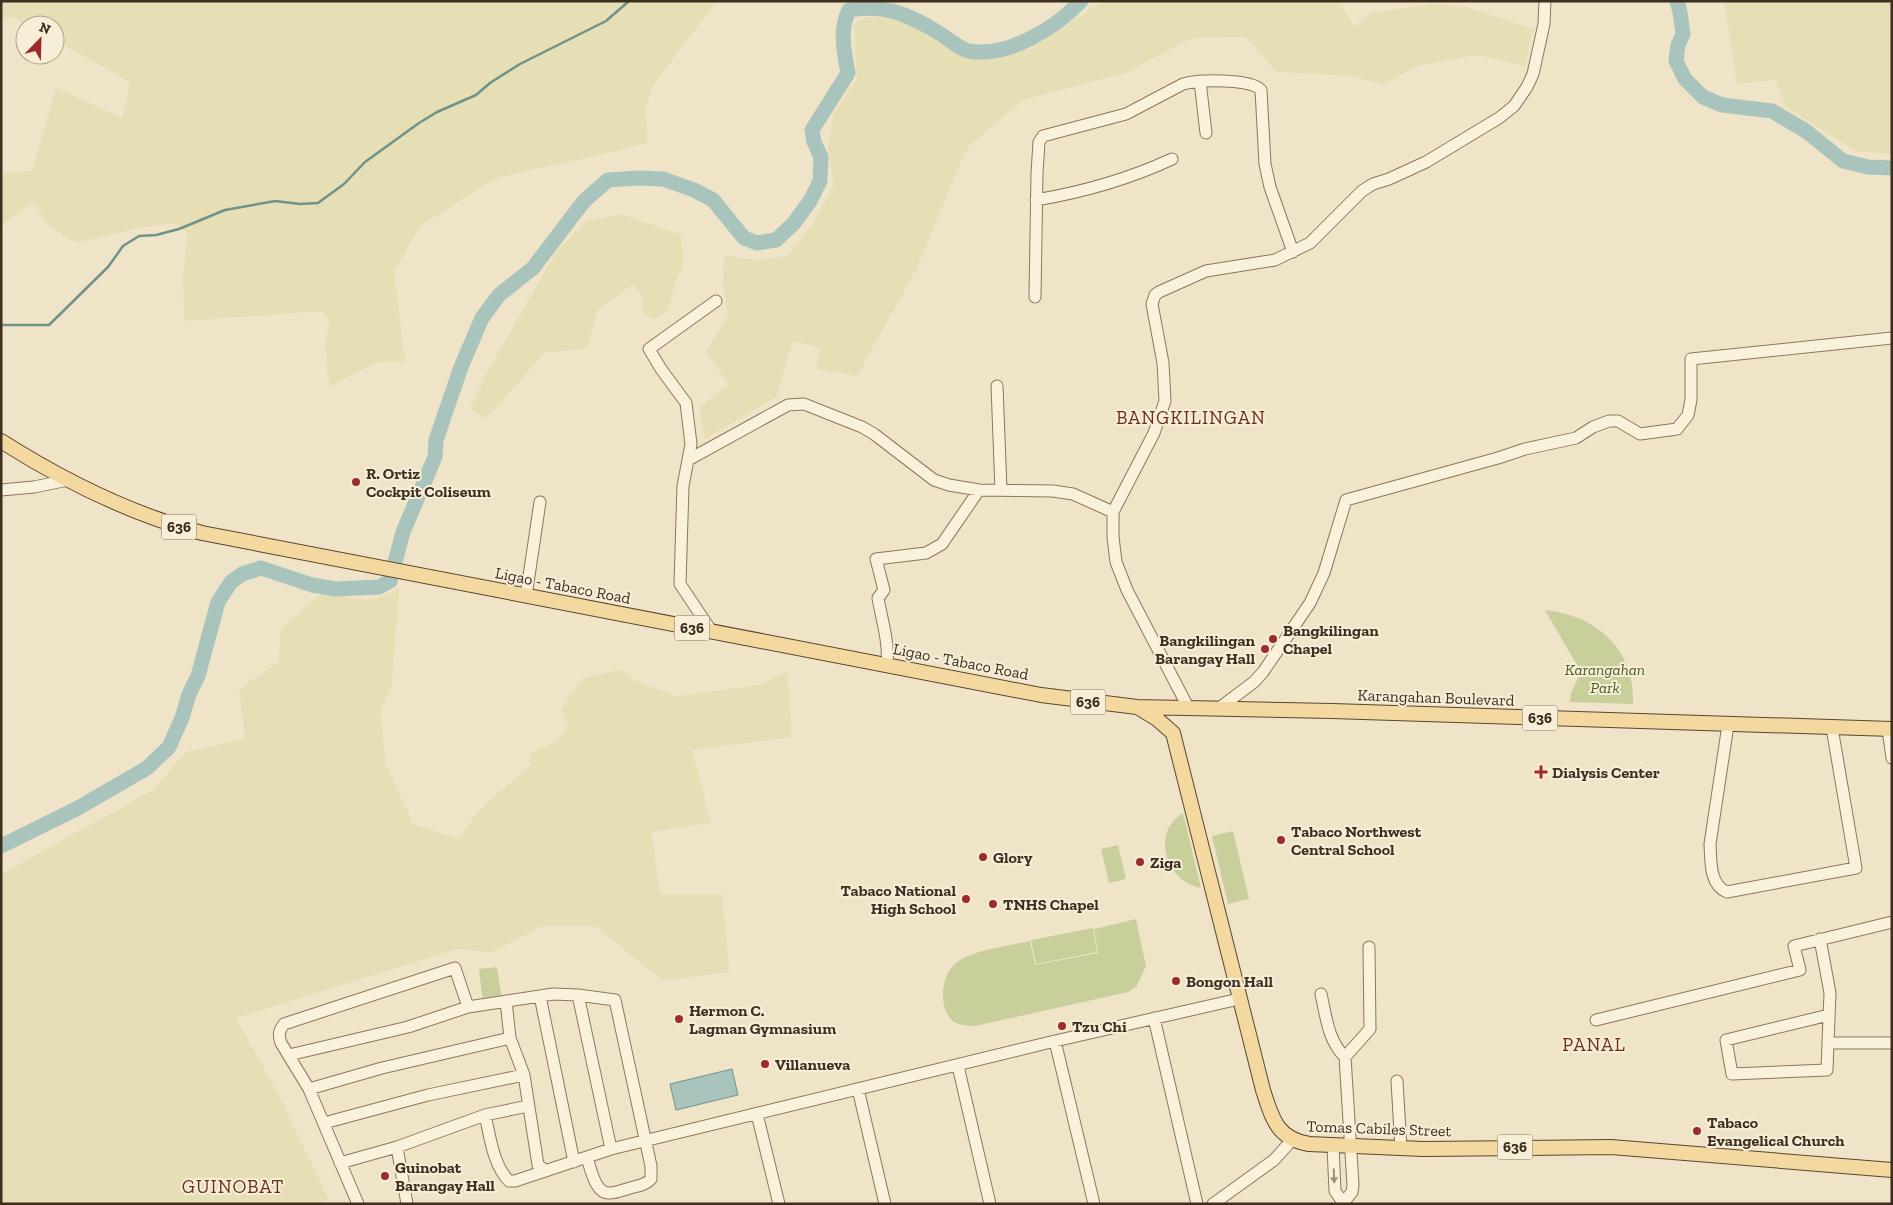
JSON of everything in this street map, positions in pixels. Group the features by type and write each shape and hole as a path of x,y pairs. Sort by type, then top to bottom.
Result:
{"main road":[{"name":"Ligao - Tabaco Road","path":"1,441 68,480 144,515 187,529 244,543 374,565 526,596 1050,696 1137,707 1188,707"},
{"name":"Ligao - Tabaco Road","path":"1137,707 1157,719 1173,733"},
{"name":"Karangahan Boulevard","path":"1188,707 1890,729"},
{"path":"1173,733 1178,717 1188,707"},
{"name":"Tomas Cabiles Street","path":"1173,733 1239,999 1269,1108 1280,1130 1292,1140 1300,1143 1333,1146 1402,1149 1611,1147 1892,1170"}],"street":[{"path":"1188,707 1127,590 1116,562 1113,512 1154,433 1165,401 1163,363 1152,304 1155,294 1206,271 1274,260 1310,243 1362,191 1373,184 1389,179 1426,162 1485,128 1514,106 1527,87 1533,74 1544,24 1545,1"},
{"path":"1035,297 1038,150 1039,142 1043,136 1126,114 1183,84 1200,81 1252,84 1261,90 1266,164 1270,187 1292,252"},
{"path":"1200,81 1206,133"},
{"path":"1036,200 1067,195 1134,175 1172,159"},
{"path":"712,632 680,584 683,486 691,444 686,403 649,349 716,301"},
{"path":"1218,709 1254,682 1263,672 1310,603 1324,573 1346,500 1525,449 1576,438 1593,427 1609,421 1618,422 1640,434 1678,429 1688,415 1691,400 1690,359 1892,338"},
{"path":"997,386 1001,490"},
{"path":"688,460 788,405 804,404 862,427 874,434 934,480 949,485 979,490 1053,491 1073,494 1113,512"},
{"path":"1,490 34,487 68,480"},
{"path":"887,665 889,649 887,634 878,598 884,590 876,559 926,553 942,544 979,490"},
{"path":"526,596 540,502"},
{"path":"1728,725 1710,844 1715,882 1721,890 1727,892 1856,868 1832,728"},
{"path":"1890,729 1892,758"},
{"path":"1596,1020 1800,970 1794,946 1892,922"},
{"path":"1820,939 1830,993 1827,1070 1732,1074 1726,1040 1829,1015"},
{"path":"1345,1057 1370,1029 1369,948"},
{"path":"358,1204 309,1089 281,1043 278,1035 284,1024 455,968 468,1007"},
{"path":"289,1055 408,1027 468,1007 553,994 615,1000 651,1166 651,1179 649,1182 609,1193 603,1191 598,1186 587,1158"},
{"path":"1321,994 1332,1040 1345,1057 1353,1185 1352,1192 1344,1203 1335,1191 1333,1146"},
{"path":"578,995 611,1149"},
{"path":"540,996 574,1162"},
{"path":"485,1115 495,1157 507,1179 515,1181 611,1149 646,1142 858,1088 1239,999"},
{"path":"506,1001 510,1038 524,1074 538,1165 546,1171"},
{"path":"1154,1018 1197,1204"},
{"path":"309,1089 382,1068 510,1038"},
{"path":"1055,1041 1094,1204"},
{"path":"1828,1043 1892,1043"},
{"path":"958,1066 990,1204"},
{"path":"324,1123 428,1095 524,1074"},
{"path":"1397,1081 1402,1149"},
{"path":"858,1088 885,1204"},
{"path":"340,1163 397,1147 485,1115 528,1106"},
{"path":"756,1114 779,1204"},
{"path":"1213,1204 1274,1160 1292,1140"},
{"path":"397,1147 407,1204"}],"shaded area":[{"path":"1,1 717,1 654,84 645,107 648,143 496,178 420,226 394,272 405,362 378,362 329,387 325,344 330,321 322,311 184,321 183,277 188,232 173,223 138,228 76,243 47,224 33,201 1,226 1,173 32,171 56,88 122,118 130,82 65,46 65,15 15,15 15,17 1,19"},
{"path":"1103,1 1340,1 1354,27 1371,13 1431,4 1466,7 1533,29 1525,66 1477,55 1417,66 1383,85 1353,76 1276,72 1246,37 1192,38 1126,73 1023,100 971,144 964,154 917,268 857,376 816,369 820,347 793,341 776,397 705,439 699,408 729,385 706,351 728,317 723,281 724,255 756,260 788,256 814,222 834,184 828,148 833,116 857,78 854,24 867,17 899,19 942,45 978,60 1032,48"},
{"path":"1724,1 1892,1 1892,154 1856,151 1786,107 1776,80 1737,84"},
{"path":"622,214 681,235 684,265 675,283 668,310 653,319 643,314 642,296 633,284 597,311 587,349 545,352 486,419 470,409 487,372 557,251 587,221"},
{"path":"399,588 392,683 380,714 386,765 413,824 458,839 480,809 530,766 529,754 554,743 569,727 561,710 582,679 621,669 635,681 676,696 759,685 787,672 792,737 692,750 711,823 651,832 660,894 722,894 729,972 663,981 595,926 542,926 492,952 457,949 236,1018 277,1092 329,1200 317,1204 1,1204 1,874 155,789 185,752 245,739 239,689 279,662 281,629 323,592 364,600 382,597"}],"green space":[{"name":"Karangahan Park","path":"1545,610 1564,613 1581,619 1610,639 1620,652 1628,668 1632,685 1633,704 1570,702 1571,693 1581,672"},
{"path":"1183,813 1201,888 1189,884 1179,877 1171,867 1166,856 1167,832 1173,822"},
{"path":"1233,831 1249,899 1228,904 1212,836"},
{"path":"1118,845 1126,879 1109,883 1101,849"},
{"path":"1136,919 1146,966 1136,987 1128,992 975,1026 958,1024 946,1012 943,997 945,981 952,967 964,958 982,951 1030,941 1035,965 1098,953 1094,929"},
{"path":"1093,928 1097,952 1036,964 1031,940"},
{"path":"497,967 502,1000 483,1003 479,969"}],"water":[{"path":"732,1069 738,1095 676,1110 670,1084"}],"waterway":[{"path":"1,325 49,325 108,267 123,246 139,236 156,235 179,229 225,210 275,201 300,204 318,203 344,184 365,162 419,123 437,112 476,95 490,83 520,64 606,21 629,1"},
{"path":"1,846 78,808 147,768 169,747 182,718 189,694 198,676 218,602 231,582 242,574 261,568 312,585 335,589 379,587 390,581 403,532 435,457 436,440 461,367 482,318 499,295 533,268 584,201 608,180 663,179 694,190 713,200 744,238 757,243 776,240 794,223 810,201 820,181 821,157 814,142 812,130 848,73 843,33 849,10 875,8 898,13 920,22 962,48 969,51 984,52 999,50 1030,39 1045,31 1081,1"},
{"path":"1677,1 1683,34 1678,45 1676,61 1685,79 1703,97 1722,105 1772,111 1806,131 1843,161 1868,167 1892,168"}],"place":[{"name":"R. Ortiz Cockpit Coliseum","path":"356,482"},
{"name":"Bangkilingan Chapel","path":"1273,639"},
{"name":"Bangkilingan Barangay Hall","path":"1265,649"},
{"name":"Dialysis Center","path":"1541,772"},
{"name":"Tabaco Northwest Central School","path":"1281,840"},
{"name":"Glory","path":"983,857"},
{"name":"Ziga","path":"1140,862"},
{"name":"Tabaco National High School","path":"966,899"},
{"name":"TNHS Chapel","path":"993,904"},
{"name":"Bongon Hall","path":"1176,981"},
{"name":"Hermon C. Lagman Gymnasium","path":"679,1019"},
{"name":"Tzu Chi","path":"1062,1026"},
{"name":"Villanueva","path":"765,1064"},
{"name":"Tabaco Evangelical Church","path":"1697,1131"},
{"name":"Guinobat Barangay Hall","path":"385,1176"}],"district":[{"name":"BANGKILINGAN","path":"1191,417"},
{"name":"PANAL","path":"1594,1044"},
{"name":"GUINOBAT","path":"233,1186"}]}
